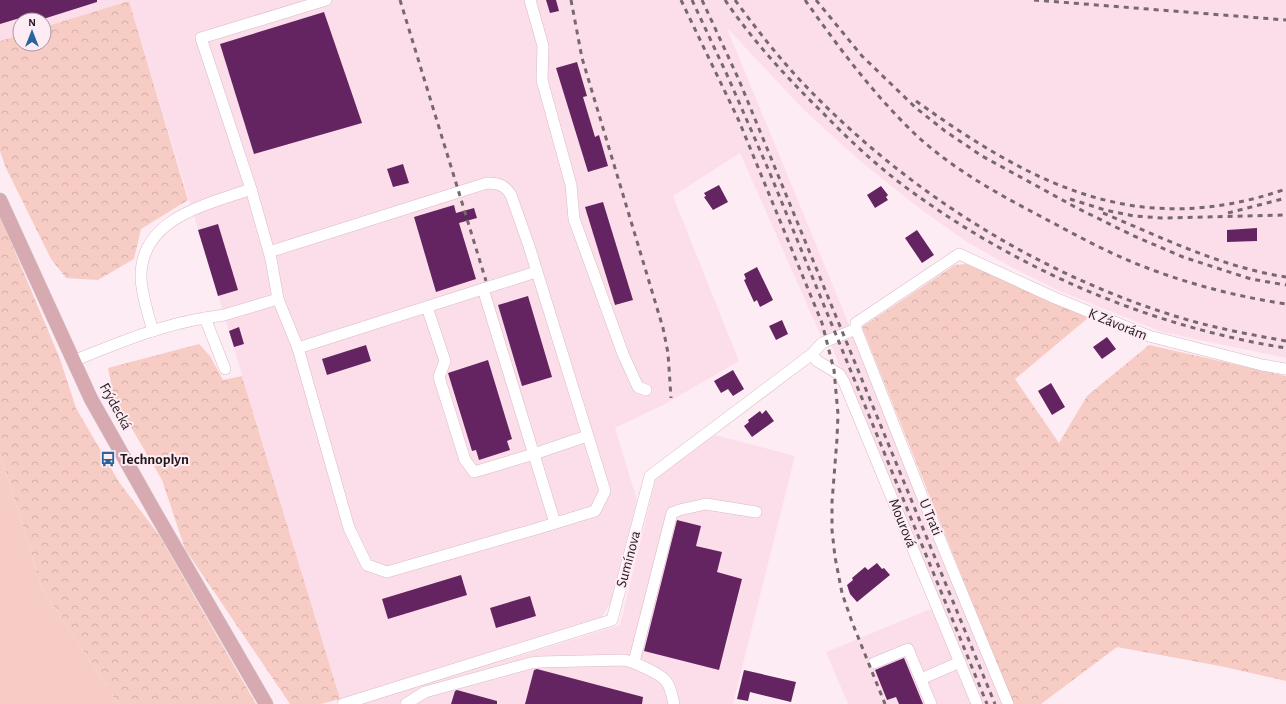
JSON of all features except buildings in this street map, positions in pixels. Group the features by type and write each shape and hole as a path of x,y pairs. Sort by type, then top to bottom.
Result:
{"main road":[{"name":"Frýdecká","path":"0,200 91,399 266,704"}],"street":[{"path":"269,252 487,184 495,183 508,189 536,272 605,491 595,511 387,572 367,565 349,528 298,348 278,299 269,252 250,189 201,38 326,0"},
{"path":"530,0 543,46 542,80 571,185 574,219 623,354 638,387 646,390"},
{"path":"153,331 142,289 142,266 147,249 156,235 169,223 185,212 250,189"},
{"name":"K Závorám","path":"856,326 959,254 1055,298 1149,336 1262,365 1286,369"},
{"path":"298,348 536,272"},
{"path":"483,289 555,523"},
{"path":"73,361 114,344 153,331 189,321 224,315 278,299"},
{"path":"427,307 445,361 439,377 465,460 474,472 588,436"},
{"path":"206,318 225,369"},
{"name":"Sumínova","path":"343,704 612,620 650,476 812,354 822,343 856,326"},
{"name":"U Trati","path":"856,326 920,491 1008,704"},
{"name":"Mourová","path":"812,354 817,361 839,374 844,382 977,704"},
{"path":"634,662 672,513 706,504 756,512"},
{"path":"874,663 908,649 931,704"},
{"path":"406,704 425,692 531,663 624,660 634,662 664,678 669,686 674,704"},
{"path":"920,679 960,662"}],"shaded area":[{"path":"0,0 1286,0 1286,358 1162,332 1057,290 1013,268 967,242 919,208 859,160 803,109 727,28 1005,704 979,704 829,340 820,334 740,153 673,196 739,361 665,404 615,428 637,500 611,602 602,617 340,699 129,1 52,25 52,12 12,12 12,37 0,41"},
{"path":"715,435 795,456 733,704 362,704 620,625 656,477"},
{"path":"935,607 974,704 848,704 826,652"}],"green space":[{"path":"129,1 188,200 141,229 134,259 98,280 66,278 51,259 5,166 0,151 0,41 12,37 12,52 52,52 52,25"},
{"path":"0,216 60,359 76,408 119,482 159,535 256,704 118,704 42,588 0,453"},
{"path":"966,264 1088,318 1015,379 1059,443 1087,396 1149,345 1286,376 1286,681 1220,666 1117,647 1041,704 1013,704 862,327 955,265"},
{"path":"199,344 210,356 223,380 242,376 340,699 321,704 290,704 185,549 162,480 114,398 108,368"},
{"path":"0,453 42,588 118,704 0,704"}],"railway":[{"path":"400,0 486,281"},
{"path":"571,0 582,58 663,328 668,353 671,398"},
{"path":"681,0 739,121 822,323 834,370 838,414 832,502 832,530 835,557 842,593 885,704"},
{"path":"692,0 728,77 769,171 987,704"},
{"path":"702,0 739,80 995,704"},
{"path":"725,0 771,59 842,132 893,178 947,216 1038,268 1085,290 1134,309 1184,325 1235,338 1286,348"},
{"path":"735,0 765,40 790,69 839,119 883,157 929,193 977,225 1027,254 1079,280 1133,302 1188,320 1237,332 1286,341"},
{"path":"805,0 871,87 901,120 930,147 975,180 1074,234 1132,262 1169,276 1208,288 1286,304"},
{"path":"816,0 862,56 916,108 945,131 982,156 1077,208 1134,236 1183,257 1251,279 1286,285"},
{"path":"1034,0 1286,20"},
{"path":"916,101 1003,158 1046,180 1090,196 1135,206 1182,209 1232,203 1286,189"},
{"path":"1228,213 1286,198"},
{"path":"1070,199 1105,210 1134,216 1163,218 1286,215"},
{"path":"1103,213 1170,242 1215,259 1286,277"}],"place":[{"name":"Technoplyn","path":"108,459"}]}
